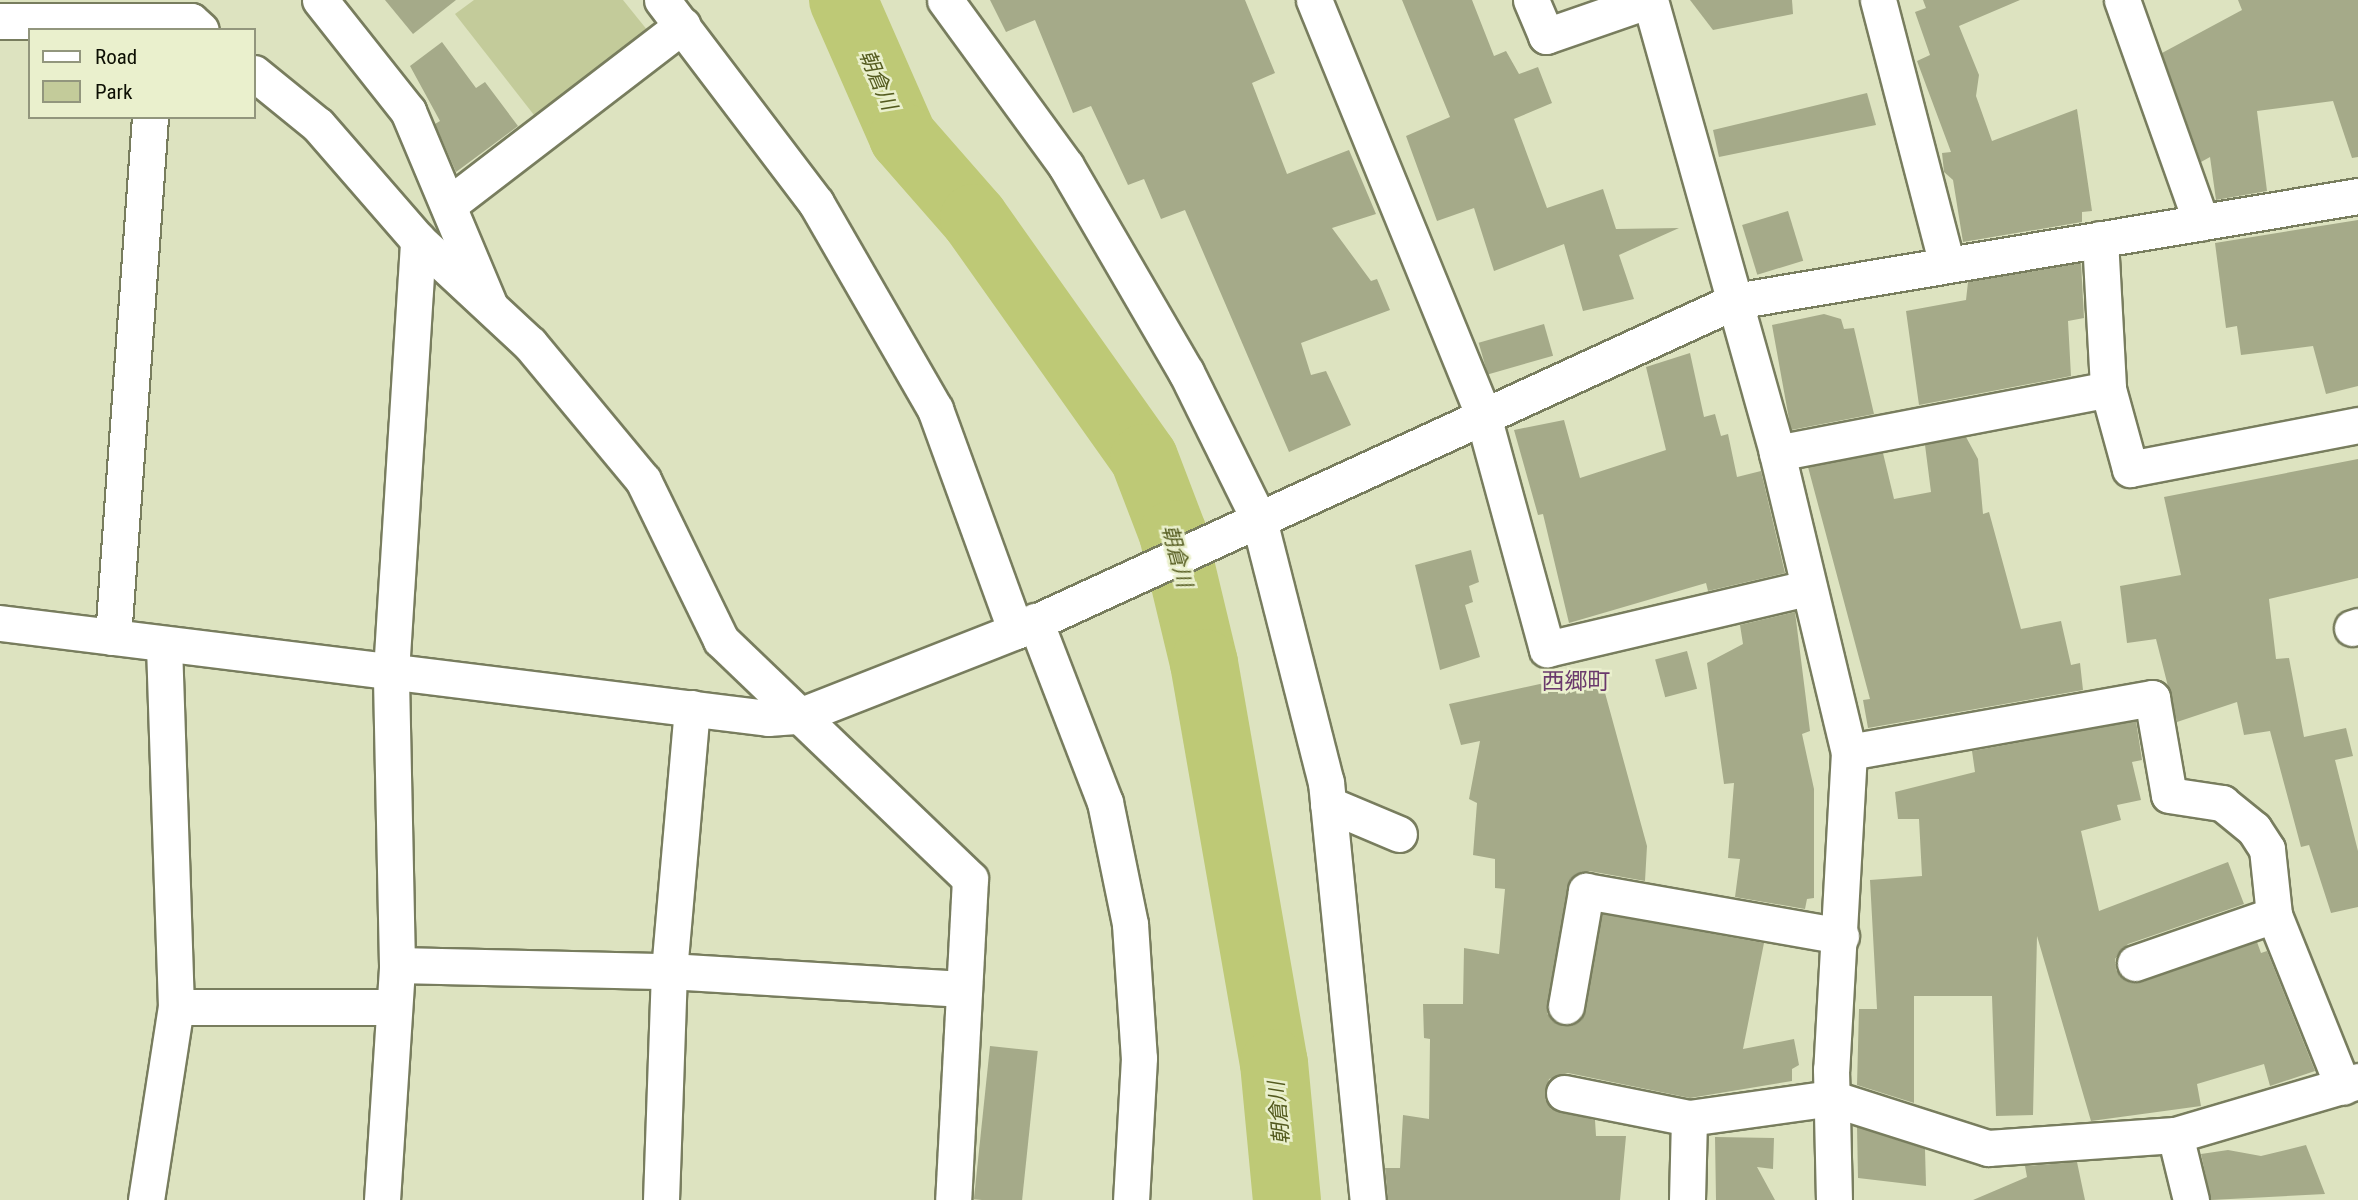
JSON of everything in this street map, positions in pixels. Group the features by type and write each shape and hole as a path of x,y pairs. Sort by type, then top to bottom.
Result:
{"street":[{"path":"320,0 408,111 451,203 491,310"},
{"path":"945,0 1066,166 1186,372 1245,525 1328,804 1368,1200"},
{"path":"1314,0 1482,412 1547,649 1808,588"},
{"path":"1531,0 1546,36 1650,0 1777,453 1849,752 1831,1098 1834,1200"},
{"path":"1878,0 1947,264"},
{"path":"2122,0 2200,222"},
{"path":"451,203 672,12 816,203 935,409 1035,621 1105,802 1130,924 1139,1058 1132,1200"},
{"path":"0,21 157,26 191,21 199,28"},
{"path":"256,75 318,125 418,240 530,344 643,480 721,640 970,879 953,1200"},
{"path":"113,637 150,119"},
{"path":"0,623 692,708 799,716 1035,621 1482,412 1735,301 2358,196"},
{"path":"2100,239 2108,389 2130,469 2358,425"},
{"path":"382,1200 397,965 391,672 418,240"},
{"path":"1777,453 2108,389"},
{"path":"146,1200 176,1007 164,643"},
{"path":"1564,1093 1689,1118 1831,1098 1989,1149 2175,1135 2350,1084 2274,915 2267,849 2254,829 2222,803 2169,795 2152,698 1849,752"},
{"path":"661,1200 670,971 692,708"},
{"path":"1328,804 1399,834"},
{"path":"1566,1006 1586,891 1841,936"},
{"path":"2135,963 2274,915"},
{"path":"397,965 670,971 963,989"},
{"path":"176,1007 394,1007"},
{"path":"1688,1200 1689,1118"},
{"path":"2175,1135 2191,1200"}],"green space":[{"path":"474,0 623,0 648,31 534,115 455,14"}],"building":[{"path":"385,0 456,0 413,34"},
{"path":"990,0 1245,0 1275,73 1252,83 1287,174 1349,150 1376,214 1332,228 1371,281 1377,279 1390,310 1301,343 1311,375 1326,371 1351,425 1289,452 1185,210 1161,219 1144,179 1128,185 1091,106 1073,113 1035,20 1006,32"},
{"path":"1402,0 1472,0 1494,56 1506,51 1519,74 1538,67 1552,103 1514,119 1547,208 1603,189 1616,229 1679,228 1619,255 1634,299 1583,311 1564,244 1494,271 1474,208 1437,221 1406,136 1450,117"},
{"path":"1690,0 1792,0 1793,14 1713,30"},
{"path":"1923,0 2020,0 1959,26 1979,75 1976,96 1992,141 2077,109 2092,211 2082,212 2082,222 1963,242 1953,180 1944,172 1942,153 1951,152 1917,61 1930,55 1915,12 1926,8"},
{"path":"2238,0 2358,0 2358,157 2352,158 2333,101 2257,111 2267,191 2216,200 2210,157 2201,162 2162,53 2242,10"},
{"path":"442,42 476,88 485,82 518,126 456,172 435,124 440,121 410,66"},
{"path":"1867,93 1876,125 1719,157 1713,130"},
{"path":"1788,211 1803,261 1757,275 1742,225"},
{"path":"2358,220 2358,386 2326,394 2313,346 2241,355 2237,326 2226,328 2215,243"},
{"path":"2081,263 2084,318 2068,321 2071,376 1919,405 1906,311 1966,300 1968,282"},
{"path":"1824,314 1841,319 1844,329 1854,328 1874,414 1791,430 1772,325"},
{"path":"1544,324 1553,356 1488,374 1479,343"},
{"path":"1690,353 1704,417 1715,414 1721,436 1728,434 1737,477 1761,471 1785,573 1708,591 1706,583 1569,623 1543,514 1538,515 1514,430 1564,420 1580,478 1666,450 1646,367"},
{"path":"1966,437 1978,459 1983,514 1989,512 2021,629 2061,621 2071,665 2080,663 2083,690 1868,728 1863,700 1870,699 1808,467 1883,453 1894,499 1931,492 1925,445"},
{"path":"2358,459 2358,578 2269,599 2276,659 2289,658 2304,737 2346,728 2353,756 2335,760 2358,851 2358,907 2331,913 2309,845 2301,847 2270,731 2244,735 2237,702 2177,722 2156,639 2127,643 2120,586 2181,575 2164,497"},
{"path":"1471,550 1479,582 1469,586 1473,602 1465,605 1480,657 1440,670 1415,565"},
{"path":"1795,612 1810,731 1802,734 1814,789 1814,898 1807,899 1805,909 1735,897 1740,859 1728,858 1734,783 1724,784 1707,663 1743,644 1740,625"},
{"path":"1687,651 1697,689 1665,697 1655,660"},
{"path":"1599,671 1647,846 1645,881 1589,871 1570,879 1547,1014 1563,1026 1582,1018 1602,914 1764,943 1743,1049 1794,1039 1799,1065 1792,1069 1792,1081 1690,1098 1568,1073 1549,1079 1545,1099 1551,1109 1595,1120 1596,1136 1626,1136 1620,1200 1388,1200 1385,1168 1400,1168 1403,1115 1429,1119 1430,1039 1424,1038 1423,1004 1463,1004 1464,948 1499,954 1505,889 1495,888 1495,859 1473,855 1477,803 1469,799 1480,741 1461,745 1449,704"},
{"path":"2136,721 2142,760 2132,762 2141,800 2117,805 2121,820 2081,831 2099,911 2228,862 2244,904 2128,944 2115,959 2116,970 2131,983 2142,982 2257,942 2261,953 2267,951 2315,1071 2270,1086 2264,1064 2197,1084 2201,1106 2091,1121 2037,936 2033,1115 1996,1116 1992,996 1914,996 1914,1103 1857,1085 1859,1009 1877,1009 1870,880 1922,876 1919,819 1898,819 1895,792 1975,772 1972,751"},
{"path":"990,1046 1038,1051 1022,1200 974,1199"},
{"path":"1857,1127 1925,1149 1926,1186 1858,1178"},
{"path":"1715,1137 1774,1138 1773,1169 1757,1167 1775,1200 1716,1200"},
{"path":"2306,1145 2325,1194 2211,1200 2201,1154 2228,1150 2261,1156"},
{"path":"2077,1162 2085,1200 1973,1200 2027,1177 2025,1166"}],"waterway":[{"name":"朝倉川","path":"843,0 903,137 974,218 1144,458 1173,534 1204,663 1274,1063 1287,1200"}],"district":[{"name":"西郷町","path":"1576,682"}]}
